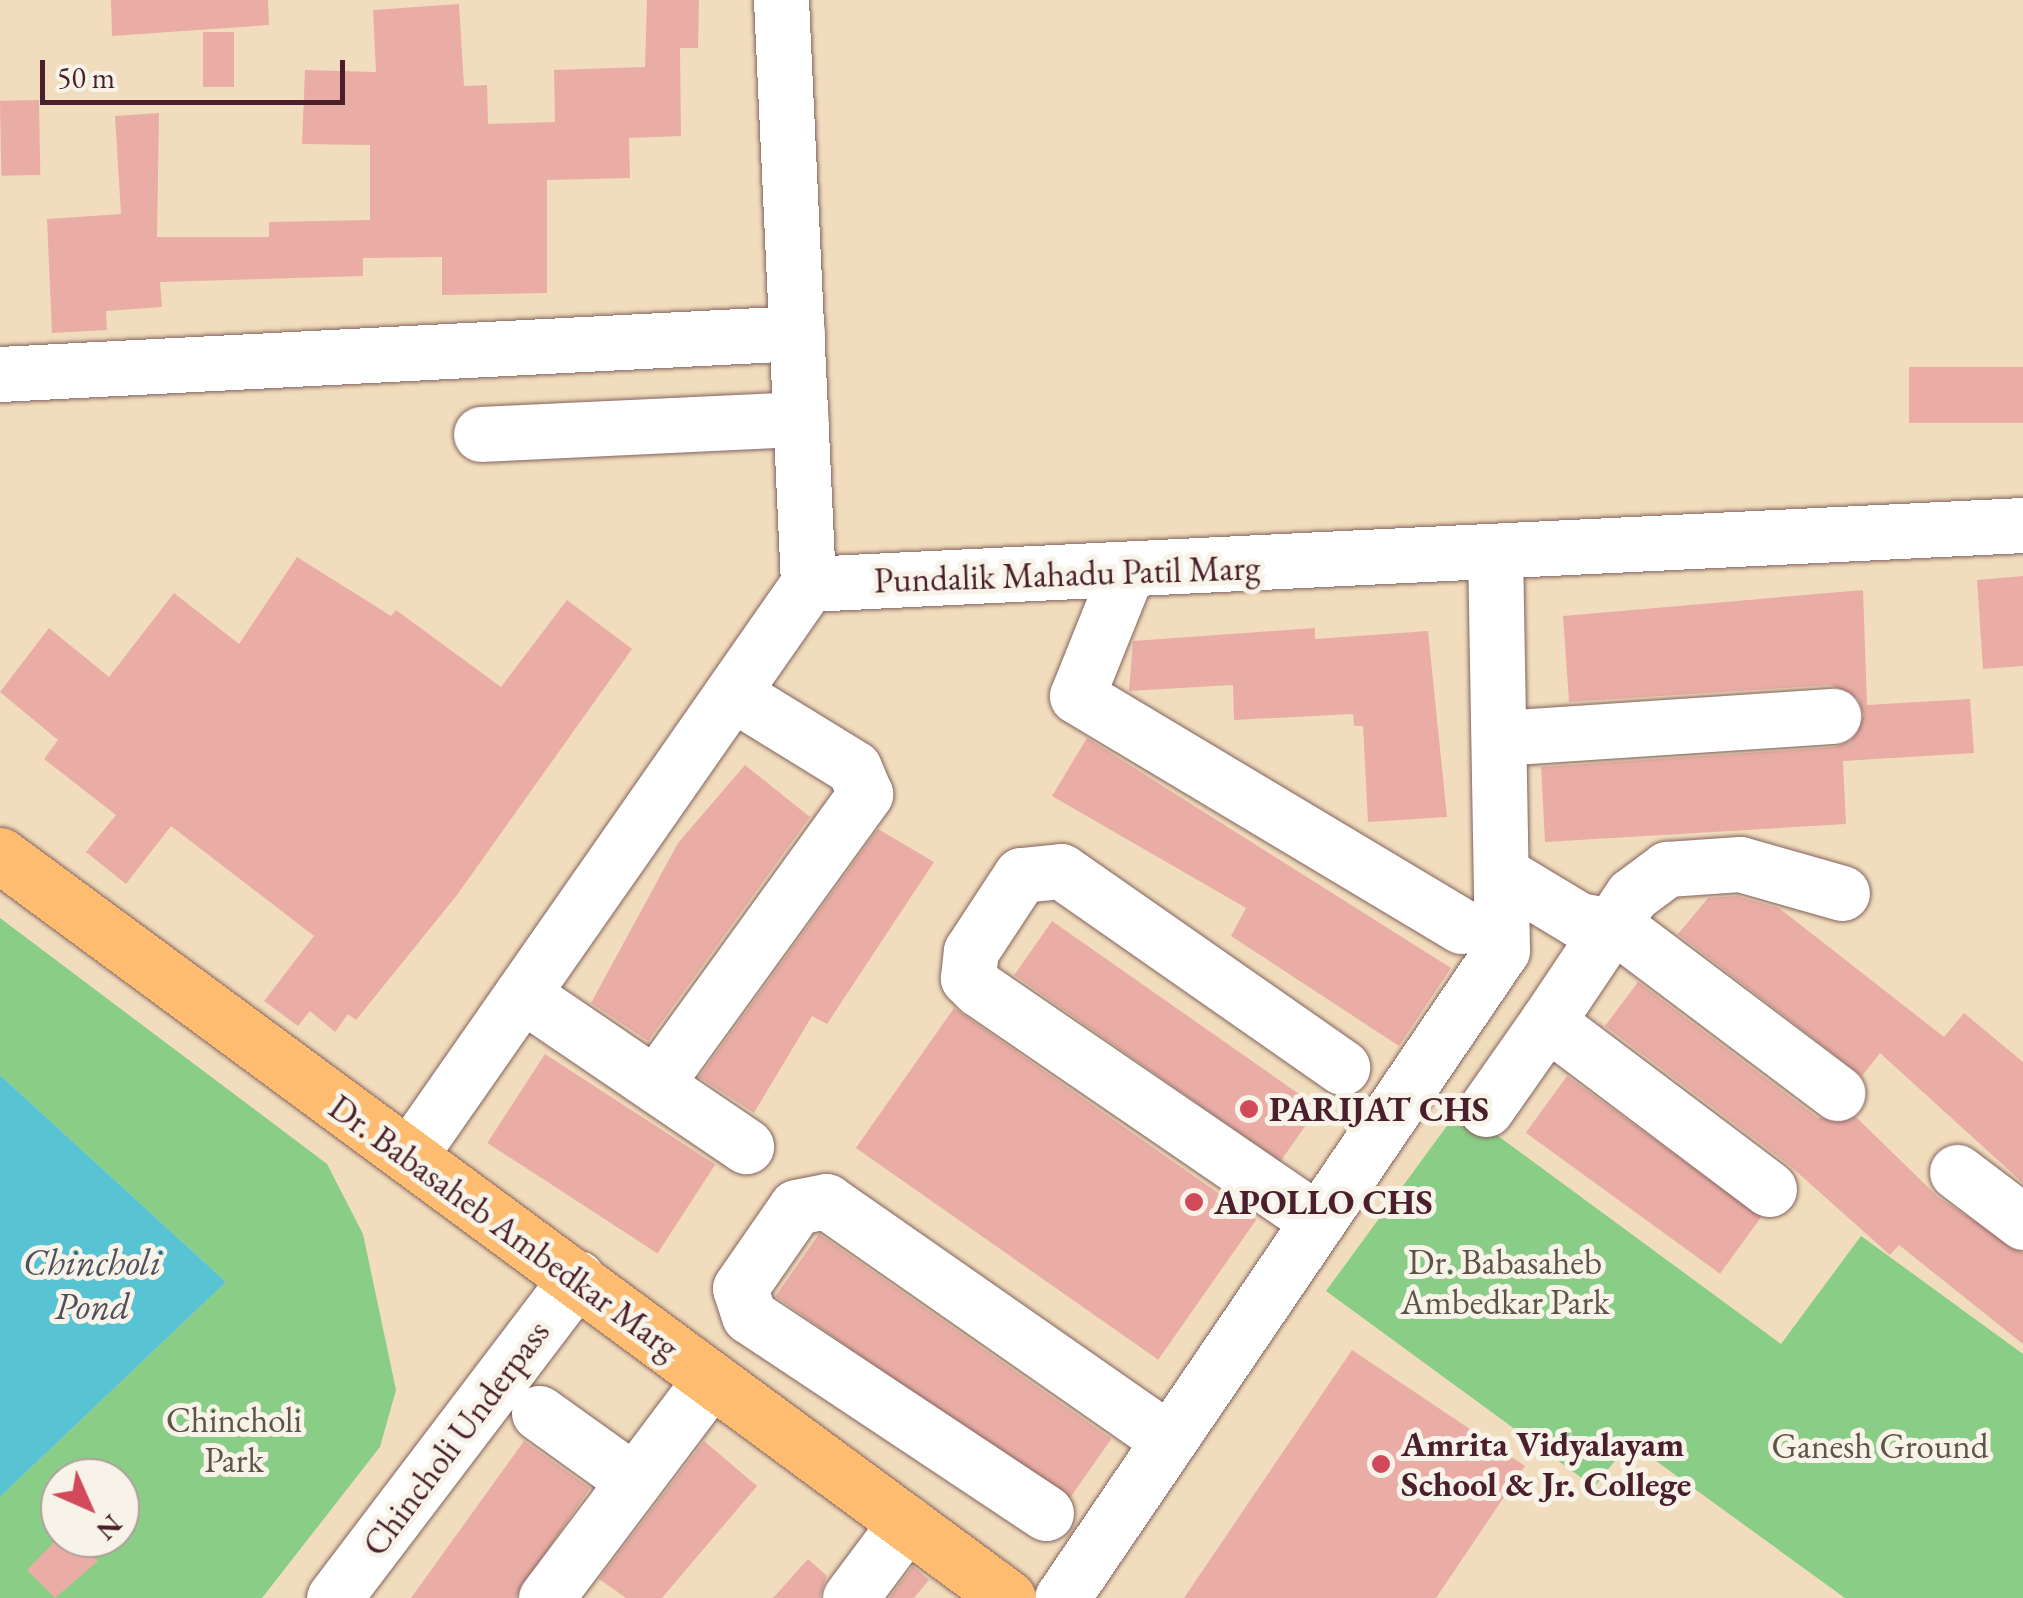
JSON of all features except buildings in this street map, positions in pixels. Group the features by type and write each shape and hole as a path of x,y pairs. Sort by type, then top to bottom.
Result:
{"main road":[{"name":"Dr. Babasaheb Ambedkar Marg","path":"0,855 1008,1598"}],"street":[{"path":"408,1156 808,584 781,0"},
{"path":"0,374 797,333"},
{"path":"481,434 801,418"},
{"name":"Pundalik Mahadu Patil Marg","path":"808,584 1126,574 2023,525"},
{"path":"1062,1598 1502,950 1495,551"},
{"path":"1126,574 1077,696 1461,926"},
{"path":"656,1083 865,794 854,768 732,694"},
{"path":"1498,738 1833,716"},
{"path":"1486,1109 1617,927 1632,895 1667,869 1740,864 1842,893"},
{"path":"1318,1222 979,989 968,978 970,950 1021,875 1062,871 1342,1067"},
{"path":"1501,873 1579,920 1617,927 1837,1092"},
{"path":"522,994 746,1146"},
{"path":"1546,1022 1769,1189"},
{"path":"1957,1172 2023,1222"},
{"path":"1046,1513 749,1316 740,1288 796,1206 826,1201 1170,1440"},
{"name":"Chincholi Underpass","path":"334,1598 577,1278"},
{"path":"546,1598 711,1379"},
{"path":"539,1413 634,1482"},
{"path":"850,1598 906,1522"}],"green space":[{"name":"Chincholi Park","path":"0,918 327,1164 363,1234 396,1390 380,1447 262,1598 0,1598 0,1497 40,1459 40,1558 140,1558 140,1458 41,1458 226,1282 0,1075"},
{"path":"1460,1108 1781,1344 1861,1236 2023,1354 2023,1598 1845,1598 1630,1442 1594,1487 1326,1291"}],"water":[{"name":"Chincholi Pond","path":"0,1075 226,1282 0,1497"}],"place":[{"name":"PARIJAT CHS","path":"1249,1109"},
{"name":"APOLLO CHS","path":"1194,1202"},
{"name":"Amrita Vidyalayam School & Jr. College","path":"1381,1464"}],"park label":[{"name":"Dr. Babasaheb Ambedkar Park","path":"1505,1282"},
{"name":"Ganesh Ground","path":"1880,1446"}]}
